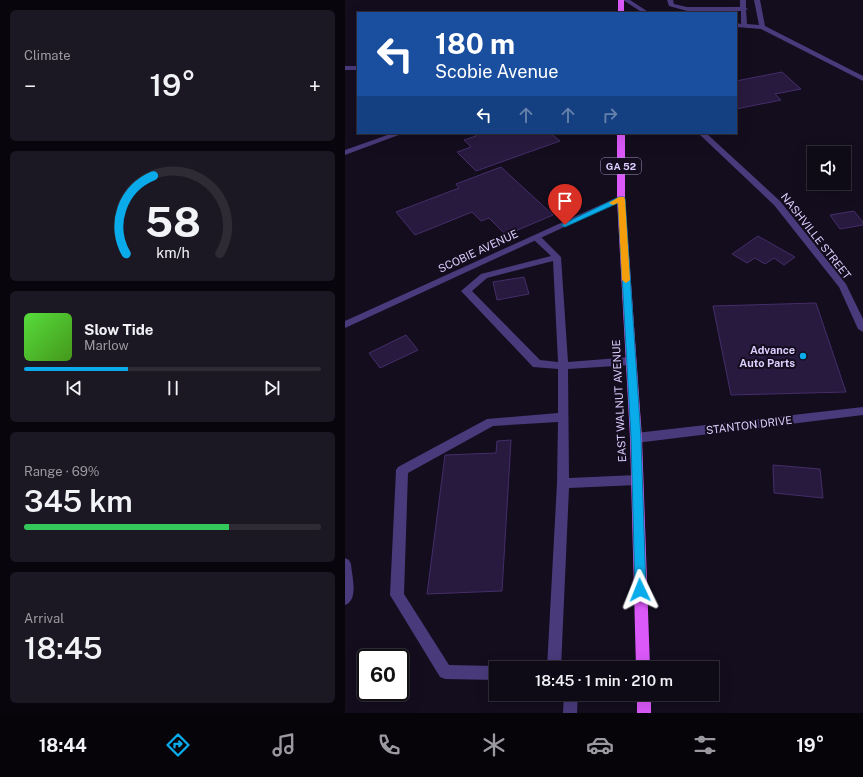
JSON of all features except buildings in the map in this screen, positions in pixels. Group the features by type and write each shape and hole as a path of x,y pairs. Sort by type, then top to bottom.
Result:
{"main road":[{"path":"621,0 621,12"},
{"name":"EAST WALNUT AVENUE","path":"621,134 621,199 636,438 643,661"},
{"path":"644,701 645,713"}],"street":[{"path":"626,0 645,12"},
{"path":"670,0 671,5 687,9 745,9"},
{"path":"743,0 745,9 744,25"},
{"path":"757,0 762,26"},
{"path":"737,25 762,26 863,79"},
{"path":"345,68 357,68"},
{"path":"345,153 397,134"},
{"name":"NASHVILLE STREET","path":"703,134 777,203 843,286 863,329"},
{"name":"SCOBIE AVENUE","path":"345,325 621,199"},
{"path":"537,238 557,258 563,366 563,483 554,661"},
{"path":"557,258 484,276 465,291 537,364 563,366 631,361"},
{"name":"STANTON DRIVE","path":"636,438 863,412"},
{"path":"489,673 445,672 397,594 402,470 491,422 562,417"},
{"path":"563,483 637,480"},
{"path":"345,564 346,598"},
{"path":"569,713 570,701"}],"slow traffic":[{"path":"613,203 621,199 626,280"}],"place":[{"name":"Advance Auto Parts","path":"803,356"}],"route":[{"path":"565,225 621,199 636,438 640,590"}]}
